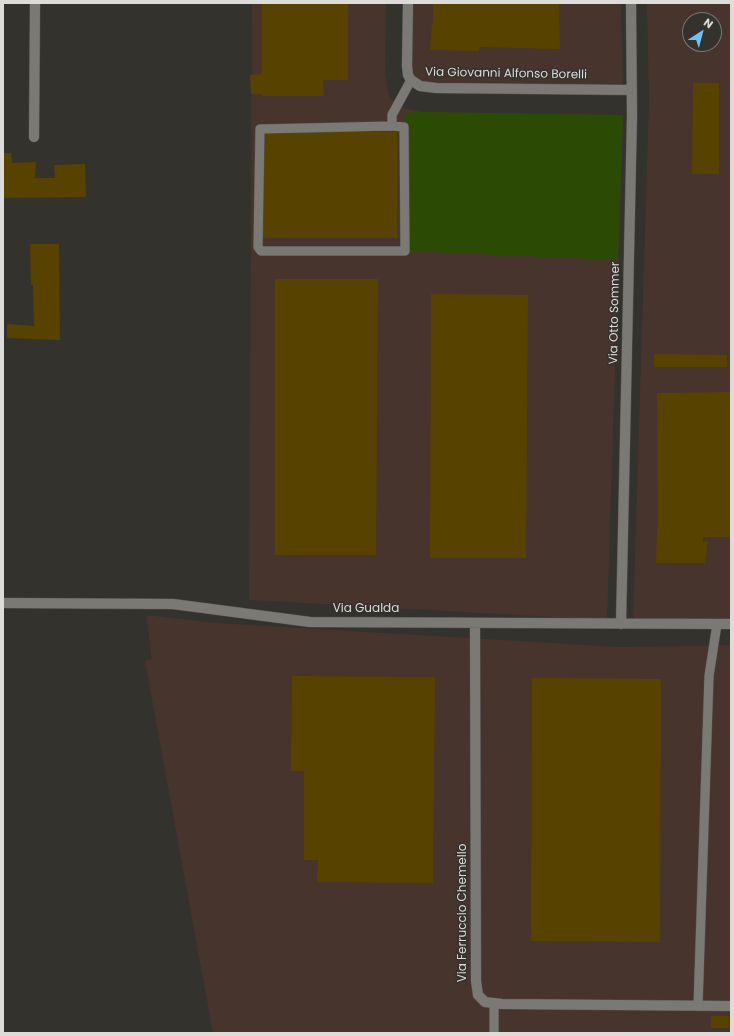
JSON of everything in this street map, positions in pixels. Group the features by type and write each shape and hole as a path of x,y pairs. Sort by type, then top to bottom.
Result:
{"street":[{"path":"34,137 36,3"},
{"name":"Via Giovanni Alfonso Borelli","path":"408,3 408,75 411,80 420,86 436,88 632,90"},
{"name":"Via Otto Sommer","path":"621,624 632,90 631,3"},
{"name":"Via Gualda","path":"3,603 173,604 310,622 731,624"},
{"name":"Via Ferruccio Chemello","path":"475,623 476,981 478,995 485,1002 502,1004 731,1006"}],"lane":[{"path":"392,126 392,115 411,80"},
{"path":"392,126 404,127 405,251 262,251 258,247 260,128 392,126"},
{"path":"698,1006 709,676 717,624"},
{"path":"494,1003 494,1033"}],"shaded area":[{"path":"252,3 386,3 385,72 390,98 400,107 422,112 623,115 607,620 249,600"},
{"path":"412,3 621,3 623,89 413,83 411,70"},
{"path":"647,3 731,3 731,619 633,621 649,102"},
{"path":"146,615 216,623 619,647 731,645 731,1033 213,1033 145,661 152,659"}],"green space":[{"path":"405,113 623,115 618,260 405,251"}],"building":[{"path":"262,3 348,3 348,80 323,80 324,96 262,96 262,94 251,94 250,75 262,74"},
{"path":"433,3 559,3 560,49 479,47 479,51 430,50 433,23"},
{"path":"693,83 719,83 719,174 692,174"},
{"path":"265,131 397,132 397,238 261,238"},
{"path":"3,153 11,153 12,163 36,162 35,178 55,178 54,165 85,164 86,197 3,198"},
{"path":"30,244 59,244 60,340 7,338 7,324 34,326"},
{"path":"275,279 378,279 376,555 275,555"},
{"path":"431,294 528,295 526,558 430,558"},
{"path":"654,354 727,355 727,367 654,367"},
{"path":"731,392 731,537 703,537 703,542 708,541 705,563 656,563 658,528 657,393"},
{"path":"292,676 435,677 433,883 317,882 318,860 304,860 304,771 291,771"},
{"path":"532,678 661,679 660,942 531,941"},
{"path":"711,1016 729,1016 729,1028 711,1028"}]}
